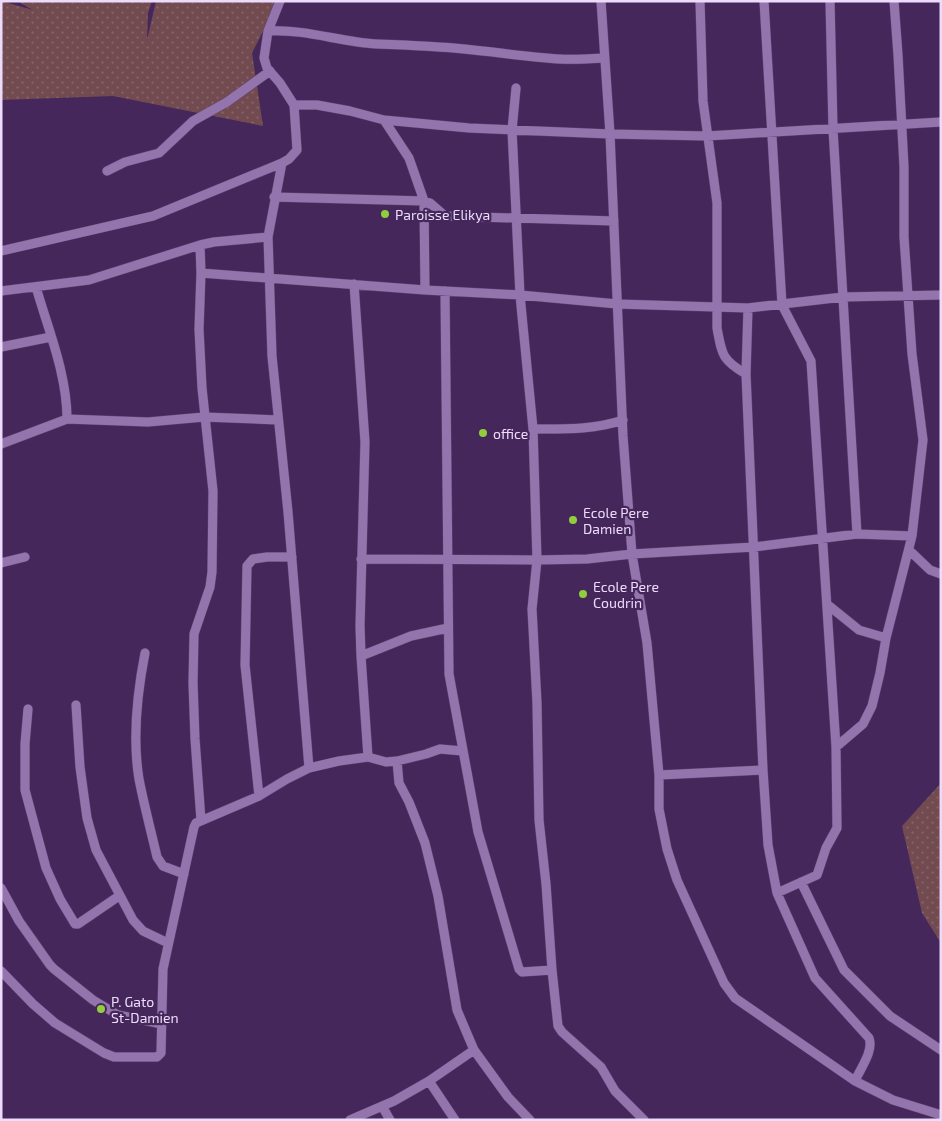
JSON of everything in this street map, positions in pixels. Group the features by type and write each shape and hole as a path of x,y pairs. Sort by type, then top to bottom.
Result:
{"street":[{"path":"1,251 153,216 289,159 297,150 294,105 280,83 267,68 264,58 268,31 280,1"},
{"path":"600,1 610,134 622,420 632,554 647,643 659,775 659,809 667,849 684,897 724,983 740,1002 855,1081 893,1100 941,1115"},
{"path":"700,1 703,101 717,203 716,308 720,346 724,357 731,365 746,374"},
{"path":"764,1 782,305 812,362 836,747 838,828 826,848 818,873 777,893"},
{"path":"830,1 833,129 857,534"},
{"path":"836,747 863,724 872,706 886,638 912,536 923,440 912,354 904,237 902,124 894,1"},
{"path":"268,31 288,30 377,44 395,43 561,59 604,58"},
{"path":"107,170 125,162 159,153 193,121 227,102 270,71"},
{"path":"516,88 512,130 516,219 520,295 533,429 537,560 532,609 537,703 539,820 552,970 560,1029 600,1067 615,1091 644,1120"},
{"path":"294,105 317,105 384,120 469,128 610,134 707,136 941,122"},
{"path":"384,120 409,158 424,201 426,290"},
{"path":"282,163 274,197 268,237 272,356 292,557 309,768"},
{"path":"274,197 424,201 430,203 445,216 614,221"},
{"path":"1,291 89,280 200,245 221,241 268,237"},
{"path":"200,245 199,329 204,417 213,492 211,541 213,558 206,599 194,634 195,739 201,820"},
{"path":"201,273 520,295 617,304 716,308 782,305 844,296 941,295"},
{"path":"354,284 365,442 361,559 361,656 368,758"},
{"path":"36,287 64,389 67,419"},
{"path":"445,291 449,674 478,832 519,970 522,972 552,970"},
{"path":"748,308 746,374 768,845 777,893 816,978 869,1038 871,1047 855,1081"},
{"path":"1,347 51,337"},
{"path":"1,444 67,419 148,422 204,417 278,420"},
{"path":"533,429 596,427 610,425 622,420"},
{"path":"361,559 587,559 632,554 754,547 857,534 912,536"},
{"path":"909,550 930,570 941,574"},
{"path":"1,563 25,557"},
{"path":"259,796 245,665 247,566 253,559 292,557"},
{"path":"828,605 859,630 886,638"},
{"path":"361,656 411,636 448,628"},
{"path":"145,653 138,688 136,719 139,778 157,857 163,866 184,874"},
{"path":"76,705 80,767 90,834 96,850 133,920 143,931 168,944"},
{"path":"28,709 24,787 46,868 60,899 75,924 78,924 119,896"},
{"path":"1,971 33,1004 55,1023 108,1056 157,1057 162,1053 163,969 196,823 259,796 309,768 368,758 386,762 397,762 440,749 463,751"},
{"path":"397,762 399,783 409,802 425,843 438,896 457,1010 474,1050 508,1097 530,1120"},
{"path":"659,775 763,770"},
{"path":"801,882 844,970 890,1016 941,1050"},
{"path":"1,888 19,920 54,969 93,1000 118,1015 162,1024"},
{"path":"350,1120 394,1101 429,1081 474,1050"},
{"path":"429,1081 455,1120"},
{"path":"382,1106 390,1120"}],"shaded area":[{"path":"1,1 33,10 17,1 152,1 148,13 147,40 156,1 278,1 252,53 263,126 113,96 1,100"},
{"path":"941,783 941,943 922,913 902,826"}],"place":[{"name":"Paroisse Elikya","path":"385,214"},
{"name":"office","path":"483,433"},
{"name":"Ecole Pere Damien","path":"573,520"},
{"name":"Ecole Pere Coudrin","path":"583,594"},
{"name":"P. Gato St-Damien","path":"101,1009"}]}
